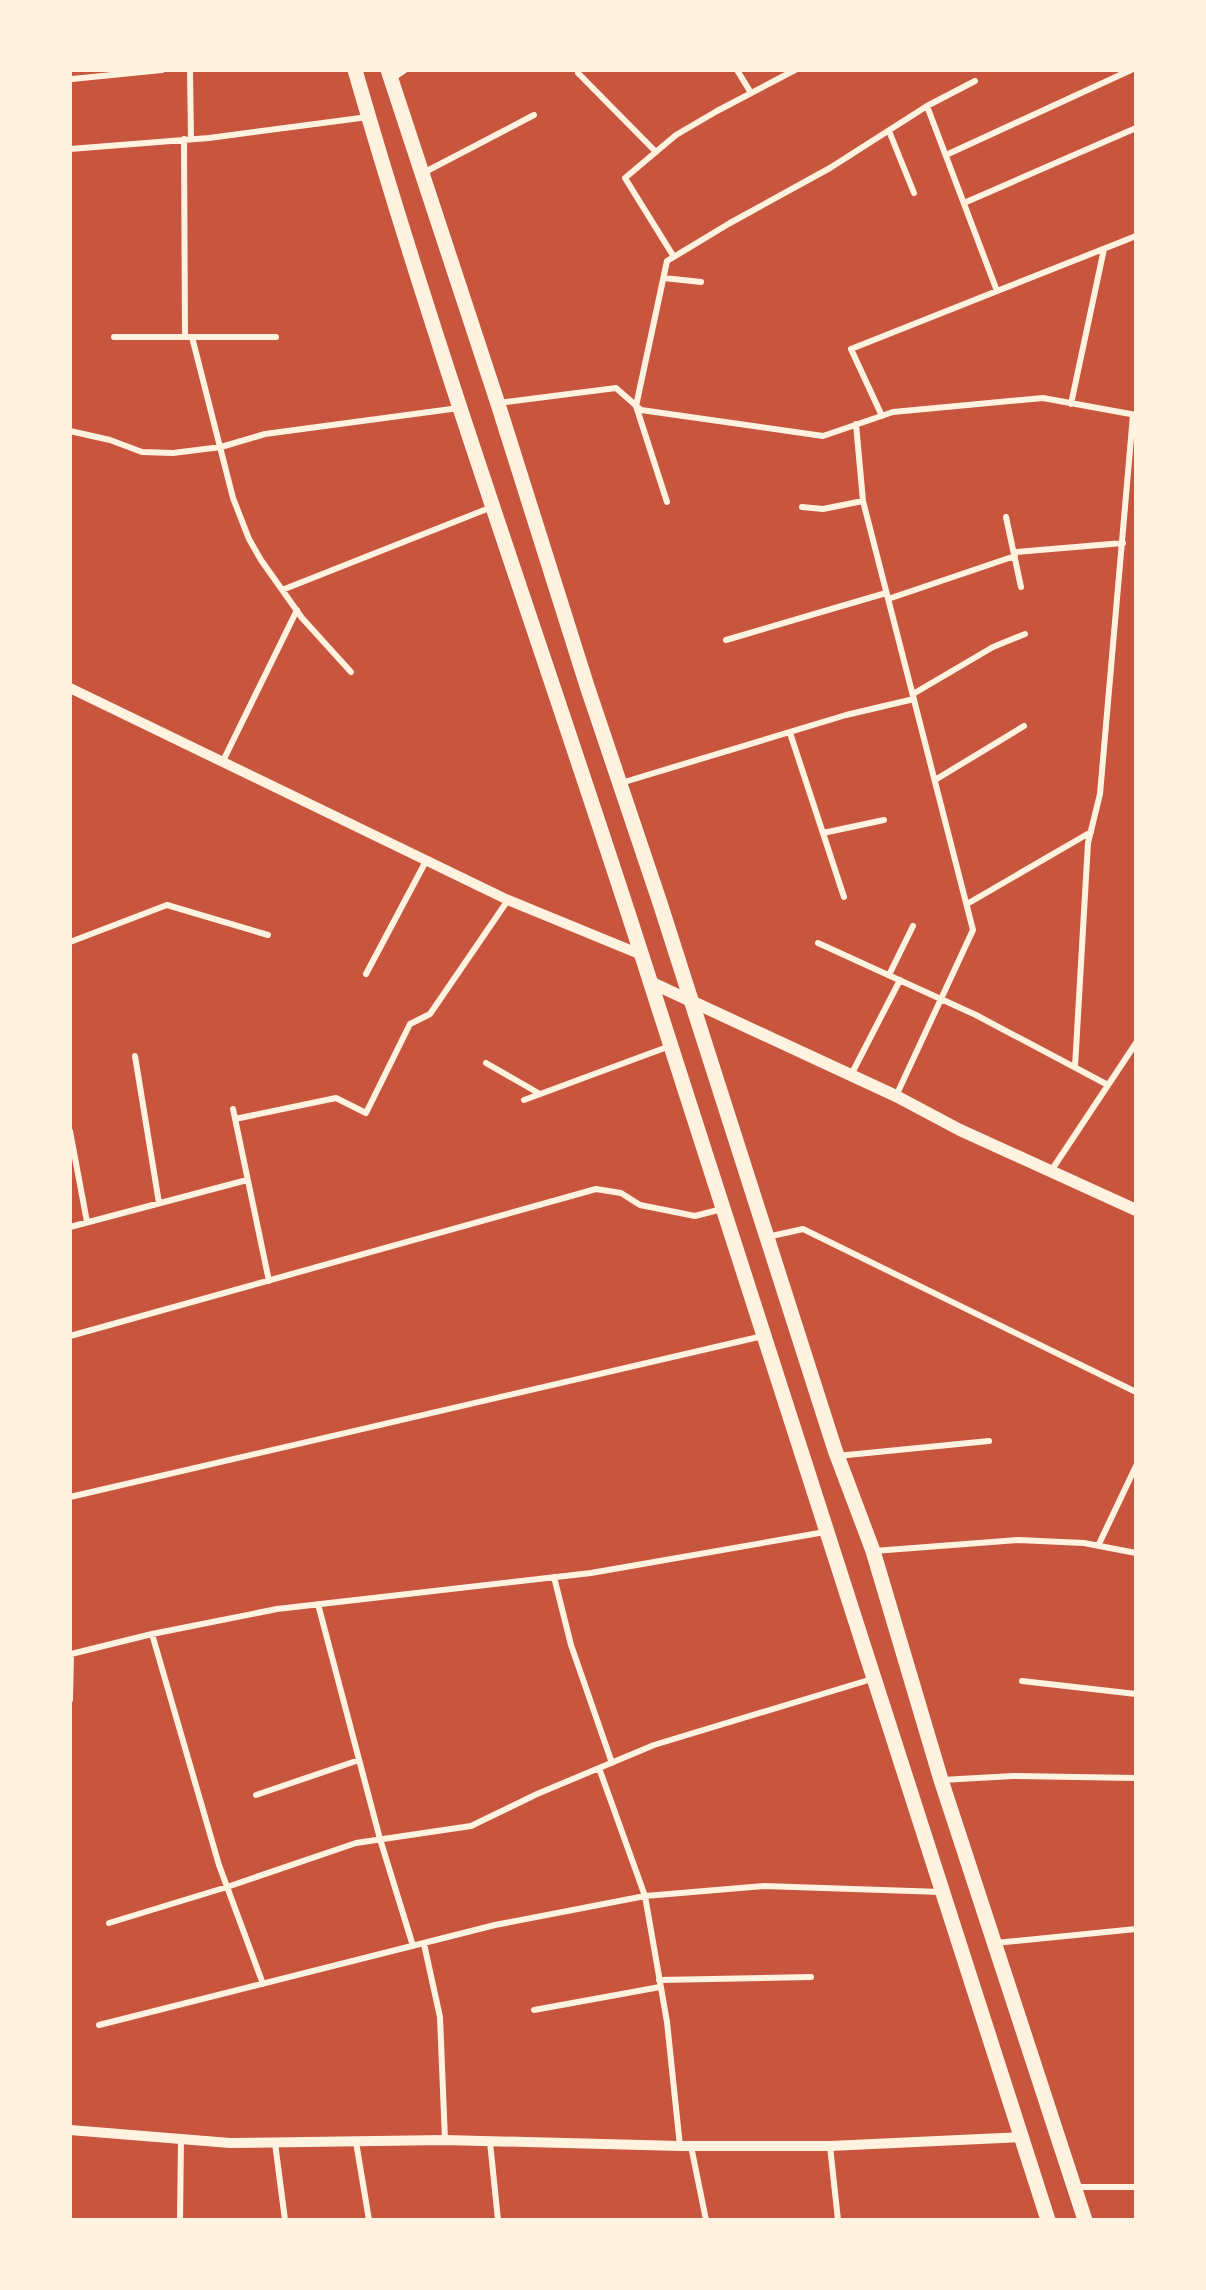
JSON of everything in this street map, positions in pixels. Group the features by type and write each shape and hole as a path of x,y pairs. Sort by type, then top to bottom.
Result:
{"main road":[{"path":"355,70 460,408 642,955 872,1679 1048,2220"},
{"path":"389,75 498,404 837,1456 873,1551 941,1780 1085,2220"},
{"path":"650,982 896,1096 960,1130 1136,1210"}],"street":[{"path":"72,79 162,70"},
{"path":"190,70 191,139"},
{"path":"389,75 405,70"},
{"path":"737,70 751,93"},
{"path":"674,257 625,178 676,135 795,70"},
{"path":"946,155 1131,70"},
{"path":"578,73 656,152"},
{"path":"667,502 636,406 667,261 730,223 831,168 927,106 975,81"},
{"path":"927,106 997,291"},
{"path":"422,174 534,115"},
{"path":"70,149 191,139 369,117"},
{"path":"964,203 1136,128"},
{"path":"889,131 914,193"},
{"path":"184,139 188,337 222,447 233,498 249,539 282,590 351,672"},
{"path":"882,416 850,349 1136,236"},
{"path":"1071,404 1104,249"},
{"path":"664,278 700,282"},
{"path":"114,337 276,336"},
{"path":"498,404 616,388 641,410 823,436 893,412 1043,398 1134,415 1100,794 1088,843 1075,1067"},
{"path":"70,431 110,440 142,452 173,453 222,447 265,434 460,408"},
{"path":"856,424 863,501 973,930 896,1096"},
{"path":"802,507 823,509 863,501"},
{"path":"282,590 493,507"},
{"path":"1006,518 1021,587"},
{"path":"726,640 887,596 1015,554 1123,543"},
{"path":"222,761 297,610"},
{"path":"620,783 846,715 914,697 993,647 1025,634"},
{"path":"70,688 508,900 642,955"},
{"path":"935,780 1024,726"},
{"path":"790,733 844,897"},
{"path":"823,833 884,820"},
{"path":"967,904 1091,832"},
{"path":"366,974 426,861"},
{"path":"235,1119 336,1098 366,1113 410,1024 430,1014 508,900"},
{"path":"70,942 167,905 268,934"},
{"path":"889,975 913,927"},
{"path":"818,943 941,999 1108,1085"},
{"path":"851,1075 900,980"},
{"path":"1051,1172 1136,1043"},
{"path":"524,1100 671,1046"},
{"path":"135,1056 159,1203"},
{"path":"486,1063 540,1094"},
{"path":"233,1109 269,1281"},
{"path":"70,1131 87,1222"},
{"path":"70,1227 247,1180"},
{"path":"70,1336 596,1189 621,1193 639,1205 695,1216 722,1209"},
{"path":"766,1237 803,1228 1136,1392"},
{"path":"70,1497 763,1336"},
{"path":"837,1456 988,1440"},
{"path":"1098,1546 1136,1466"},
{"path":"70,1700 71,1654 152,1634 277,1609 591,1573 825,1532"},
{"path":"873,1551 1018,1540 1084,1543 1136,1553"},
{"path":"554,1577 571,1646 612,1763"},
{"path":"318,1604 380,1839 413,1947"},
{"path":"152,1634 227,1887 263,1984"},
{"path":"109,1923 227,1887 356,1843 471,1826 537,1794 654,1745 872,1679"},
{"path":"1022,1681 1136,1694"},
{"path":"256,1795 359,1760"},
{"path":"599,1768 645,1896 686,2146 705,2220"},
{"path":"941,1780 1013,1776 1136,1778"},
{"path":"99,2025 495,1925 645,1896 764,1886 942,1892"},
{"path":"995,1943 1136,1929"},
{"path":"424,1944 440,2016 445,2140"},
{"path":"534,2010 660,1983 811,1977"},
{"path":"70,2130 230,2143 445,2140 686,2146 830,2146 1021,2137"},
{"path":"180,2220 181,2139"},
{"path":"356,2142 369,2220"},
{"path":"490,2142 498,2220"},
{"path":"275,2143 285,2220"},
{"path":"830,2146 838,2220"},
{"path":"1075,2187 1136,2187"}]}
